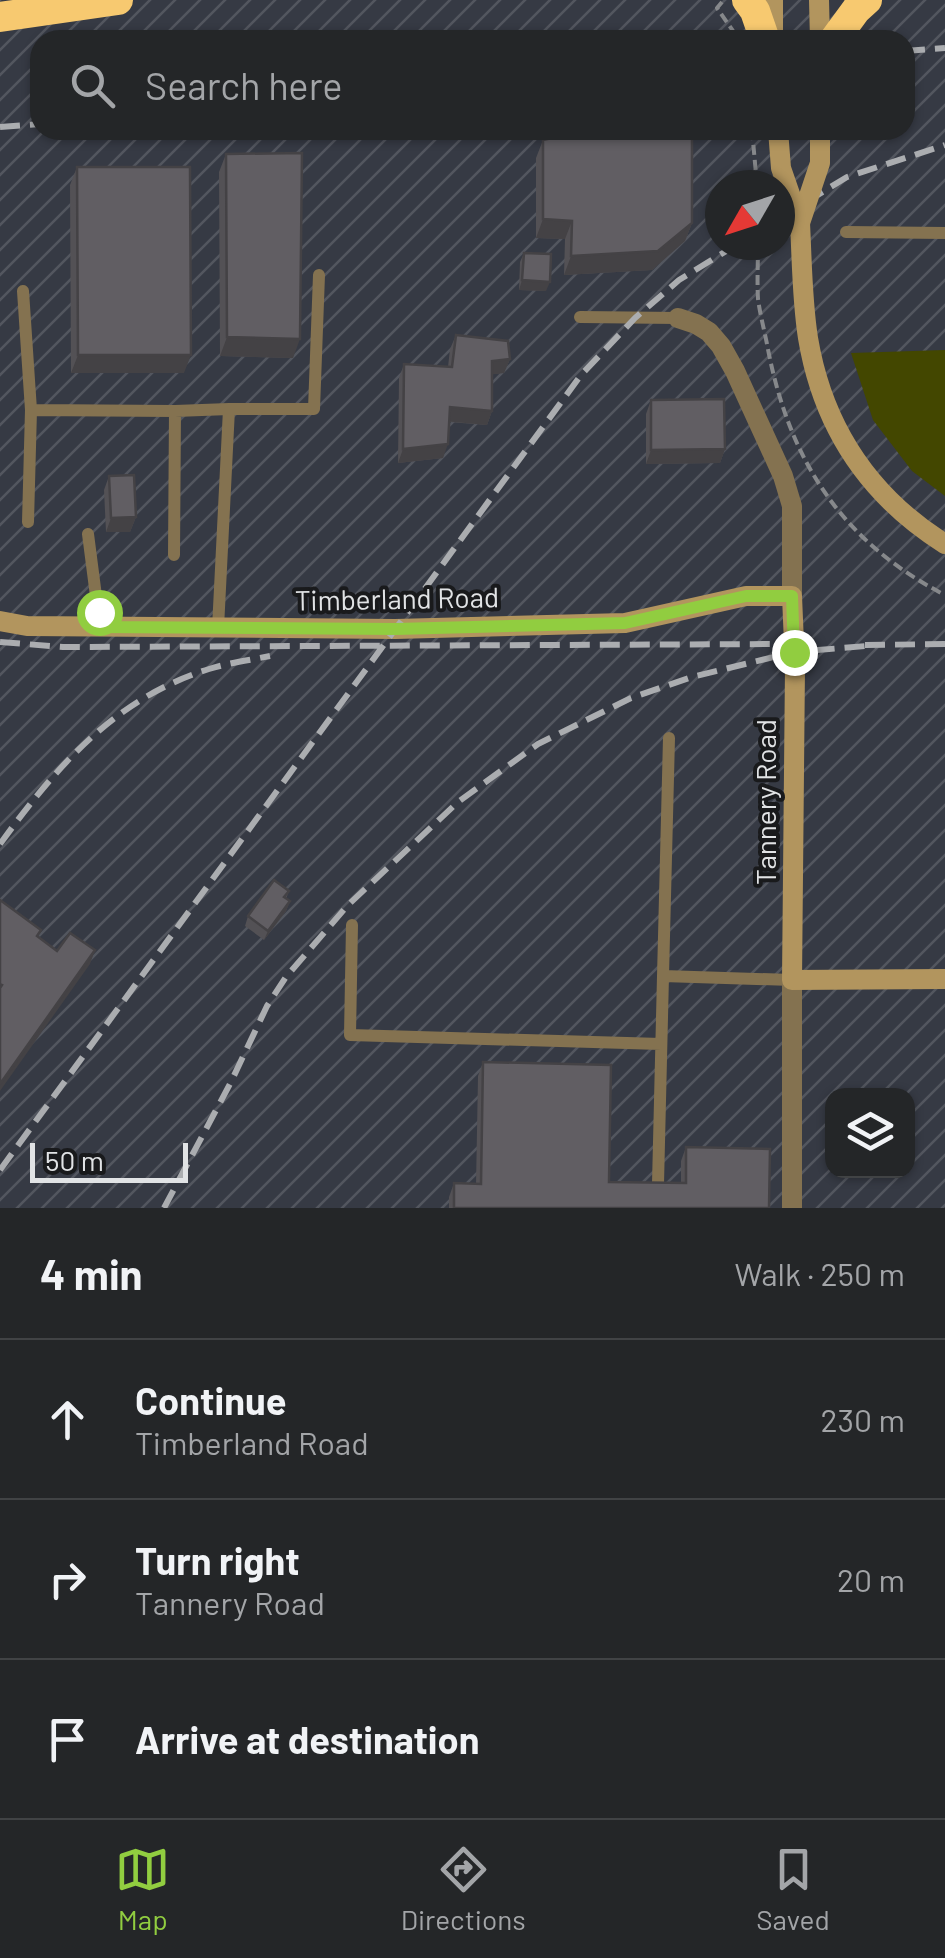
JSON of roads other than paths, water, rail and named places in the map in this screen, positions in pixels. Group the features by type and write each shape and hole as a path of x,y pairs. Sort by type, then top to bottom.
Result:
{"highway":[{"path":"0,17 118,0"},
{"path":"841,30 867,0"},
{"path":"734,2 755,11 757,30"}],"street":[{"path":"761,30 773,0"},
{"path":"818,0 820,30"},
{"path":"779,140 781,168 800,222 808,340 822,392 842,442 874,487 915,525 945,544"},
{"path":"800,222 820,163 820,140"},
{"name":"Tannery Road","path":"678,318 709,332 721,346 777,461 792,506 792,1208"},
{"name":"Timberland Road","path":"0,621 27,626 396,629 625,623 746,596 792,596"},
{"path":"792,980 945,980"}],"lane":[{"path":"846,232 945,233"},
{"path":"31,410 314,409 319,275"},
{"path":"23,291 31,410 28,522"},
{"path":"580,317 678,318"},
{"path":"218,628 229,409"},
{"path":"174,555 175,412"},
{"path":"88,534 100,627"},
{"path":"658,1184 669,738"},
{"path":"352,925 350,1035 662,1044"},
{"path":"663,976 792,980"}],"railway":[{"path":"915,50 945,48"},
{"path":"0,127 30,125"},
{"path":"795,209 847,177 945,145"},
{"path":"0,1170 581,375 635,318 679,280 712,260"},
{"path":"0,642 63,647 785,644"},
{"path":"865,645 945,644"},
{"path":"164,1208 267,1006 286,977 348,905 458,802 538,744 631,698 692,677 794,652 878,645"},
{"path":"0,844 66,762 116,717 175,682 216,667 270,656"}]}
